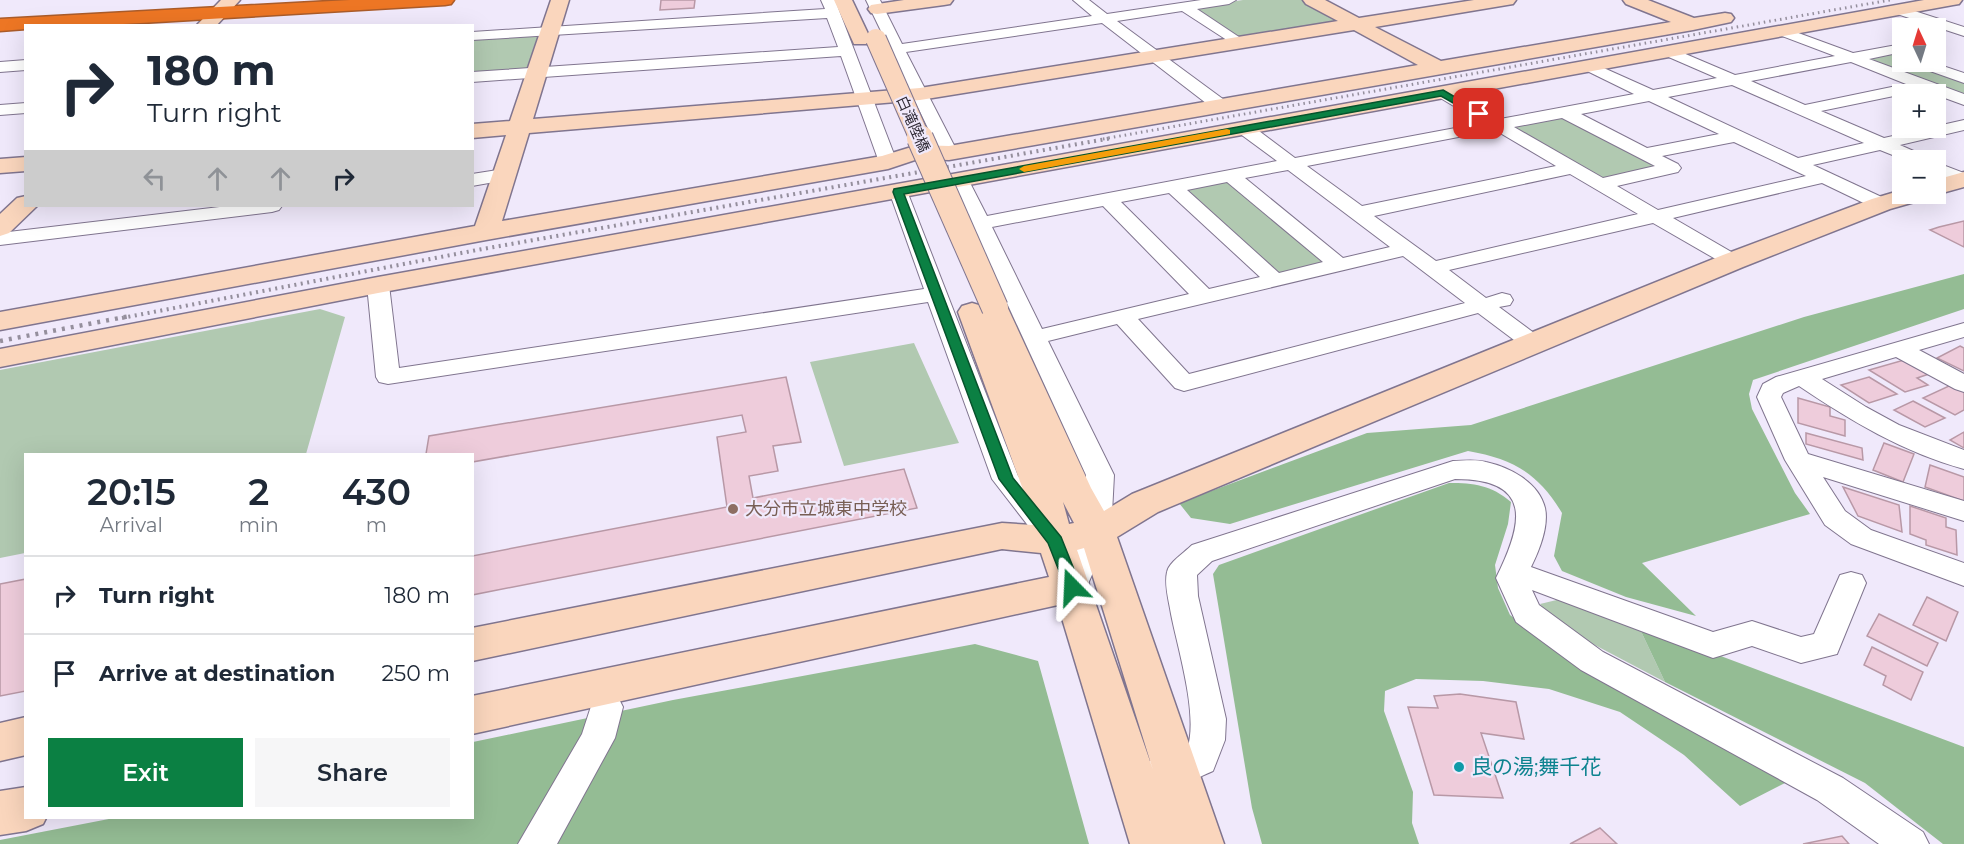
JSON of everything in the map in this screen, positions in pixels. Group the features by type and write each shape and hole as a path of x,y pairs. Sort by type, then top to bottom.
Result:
{"highway":[{"path":"0,20 219,12 370,0"},
{"path":"0,25 446,0"}],"street":[{"path":"486,232 560,0"},
{"path":"860,0 870,45 984,310 1097,532 1200,844"},
{"path":"888,162 865,100 875,5 944,0"},
{"path":"1080,0 1221,106"},
{"path":"474,77 870,45 1104,18 1229,0"},
{"path":"1312,0 1438,68"},
{"path":"474,131 920,94 1507,0"},
{"path":"1632,0 1693,24"},
{"path":"0,358 378,285 1953,0"},
{"path":"474,36 550,32 835,4 870,45 920,94 949,153"},
{"path":"1185,6 1240,43"},
{"path":"1899,10 1964,34"},
{"path":"0,321 486,232 888,162 898,156 909,154 933,151 949,153 1739,16"},
{"path":"1782,31 1920,84"},
{"path":"1946,40 1964,34"},
{"path":"1669,52 1895,150"},
{"path":"981,223 1851,57 1892,52"},
{"path":"0,67 24,65"},
{"path":"1588,66 1881,204"},
{"path":"1946,72 1964,78"},
{"path":"1803,110 1892,91"},
{"path":"1443,93 1733,261"},
{"path":"1946,93 1964,100"},
{"path":"0,110 24,108"},
{"path":"1564,112 1672,168 1600,184"},
{"path":"1795,164 1964,124"},
{"path":"1253,127 1543,340"},
{"path":"1645,154 1736,136"},
{"path":"0,166 24,164"},
{"path":"1367,211 1573,168"},
{"path":"1946,172 1963,179"},
{"path":"474,180 504,176"},
{"path":"1231,176 1339,265"},
{"path":"1367,211 1406,249 1442,266 1824,177"},
{"path":"1946,184 1963,179"},
{"path":"960,181 1100,475 1097,532 1072,587"},
{"path":"1173,187 1275,280"},
{"path":"898,192 1006,479 1055,541"},
{"path":"1107,199 1205,297"},
{"path":"474,645 1002,536 1055,541 1097,532 1145,503 1733,261 1892,201"},
{"path":"0,228 24,205"},
{"path":"0,239 264,207"},
{"path":"1035,337 1406,249"},
{"path":"378,285 388,377 936,294"},
{"path":"1122,316 1184,383 1492,303"},
{"path":"984,310 1043,495 1055,541 1072,587 1154,844"},
{"path":"1964,330 1785,382 1772,389 1769,397 1798,460 1835,518 1861,537 1964,575"},
{"path":"1899,349 1964,384"},
{"path":"1803,377 1857,413 1890,431 1964,460"},
{"path":"1798,460 1964,511"},
{"path":"1133,777 1177,770 1201,760 1209,740 1209,719 1183,596 1182,572 1202,553 1453,470 1483,470 1506,479 1523,494 1531,509 1527,545 1511,578 1527,614 1592,661 1830,789 1910,844"},
{"path":"1514,572 1713,645 1752,633 1801,651 1826,645 1851,583"},
{"path":"474,715 1072,587"},
{"path":"537,844 598,738 606,707"},
{"path":"0,742 24,736"},
{"path":"0,813 24,809"}],"green space":[{"path":"1243,0 1303,0 1341,20 1237,37 1190,8"},
{"path":"539,36 527,69 474,74 474,39"},
{"path":"1885,53 1892,55 1892,70 1864,59"},
{"path":"1898,72 1942,72 1964,80 1964,97 1946,90 1946,84 1930,84"},
{"path":"1559,116 1569,118 1658,168 1607,179 1595,176 1511,128 1513,124"},
{"path":"1224,179 1326,258 1326,265 1286,274 1273,271 1182,191"},
{"path":"1964,274 1964,309 1753,380 1749,394 1752,409 1795,493 1810,514 1642,563 1696,616 1626,597 1562,571 1554,556 1562,513 1553,499 1534,478 1523,470 1484,454 1468,451 1230,524 1191,518 1179,503 1367,433 1471,425 1804,317"},
{"path":"320,309 345,317 306,453 24,453 24,553 0,558 0,370"},
{"path":"914,343 959,443 844,466 810,362"},
{"path":"1449,483 1482,486 1504,496 1511,502 1508,524 1495,565 1498,588 1510,615 1532,632 1749,752 1785,783 1740,806 1684,755 1620,712 1549,689 1483,681 1416,679 1385,691 1384,711 1413,792 1412,823 1419,844 1262,844 1252,808 1213,574 1219,565"},
{"path":"1565,598 1638,625 1665,682 1555,624 1540,604"},
{"path":"1638,625 1964,747 1964,844 1943,844 1865,783 1665,682"},
{"path":"975,644 1038,661 1089,844 0,844 0,840 109,819 474,819 474,742 673,700"}],"building":[{"path":"661,0 695,0 694,8 660,10"},
{"path":"1964,221 1964,247 1930,230 1939,227"},
{"path":"1960,346 1964,348 1964,371 1937,358"},
{"path":"1904,360 1929,374 1917,378 1928,385 1905,392 1869,370"},
{"path":"786,377 801,442 773,446 778,471 749,476 753,498 904,469 917,508 474,595 474,556 727,507 717,437 746,432 742,415 474,462 474,453 426,453 429,436"},
{"path":"1869,377 1897,394 1869,403 1841,385"},
{"path":"1951,385 1964,391 1964,410 1955,415 1923,398"},
{"path":"1798,398 1830,407 1830,416 1845,420 1845,436 1798,423"},
{"path":"1913,401 1945,418 1925,427 1894,410"},
{"path":"1964,432 1964,448 1950,440"},
{"path":"1806,433 1862,448 1863,460 1806,444"},
{"path":"1884,443 1914,454 1903,482 1873,470"},
{"path":"1930,465 1964,477 1964,501 1925,487"},
{"path":"1843,487 1899,505 1902,532 1858,516"},
{"path":"1910,506 1946,518 1946,527 1956,530 1957,555 1926,545 1926,540 1910,534"},
{"path":"24,579 24,691 0,696 0,584"},
{"path":"1927,597 1958,612 1946,641 1913,625"},
{"path":"1879,614 1938,643 1927,666 1867,636"},
{"path":"1872,647 1923,672 1911,700 1883,685 1886,676 1864,665"},
{"name":"良の湯;舞千花","path":"1460,694 1516,702 1524,739 1481,733 1503,798 1434,795 1408,707 1438,708 1434,696"},
{"path":"1600,828 1617,844 1570,844"},
{"path":"1842,836 1849,844 1803,844"}],"railway":[{"path":"1103,139 1890,0"},
{"path":"122,318 477,250 1112,138"},
{"path":"0,341 130,316"}],"slow traffic":[{"path":"1024,169 1227,132"}],"place":[{"name":"大分市立城東中学校","path":"733,509"},
{"name":"良の湯;舞千花","path":"1459,767"}],"route":[{"path":"1072,587 1055,541 1006,479 898,192 1443,93 1479,114"}]}
